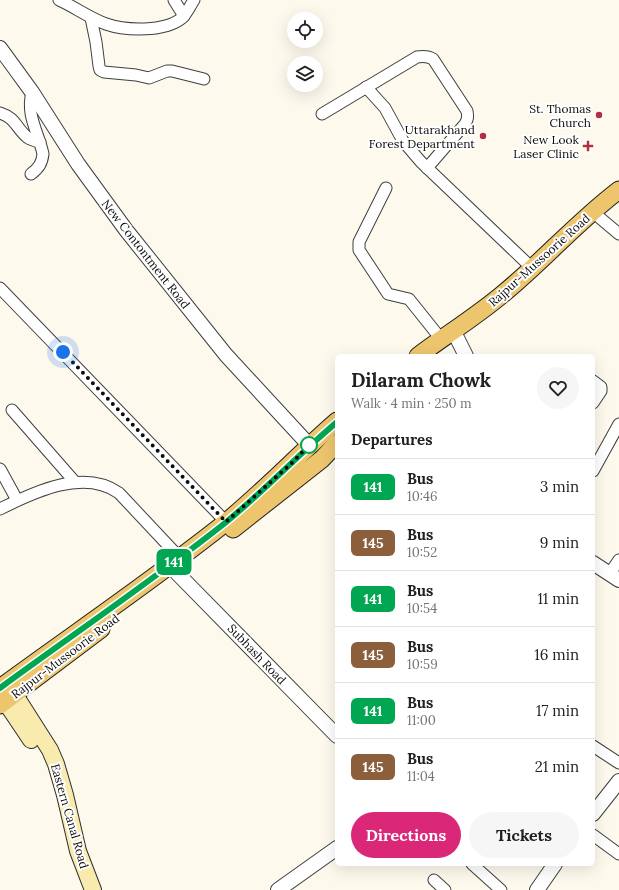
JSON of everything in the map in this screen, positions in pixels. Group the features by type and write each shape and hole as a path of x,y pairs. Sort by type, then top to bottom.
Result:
{"main road":[{"name":"Rajpur-Mussoorie Road","path":"432,354 449,338 454,331 503,294 593,211 619,190"},
{"name":"Rajpur-Mussoorie Road","path":"421,354 449,338 512,296 619,201"},
{"name":"Rajpur-Mussoorie Road","path":"4,694 178,565 319,449 335,425"},
{"name":"Rajpur-Mussoorie Road","path":"178,565 294,461 319,449"},
{"name":"Eastern Canal Road","path":"4,694 44,760 54,785 64,831 82,890"},
{"name":"Eastern Canal Road","path":"4,694 50,750 64,788 78,851 93,890"}],"street":[{"path":"59,0 91,18 107,24 148,29 172,23 184,16 194,0"},
{"path":"174,0 184,16"},
{"path":"91,18 100,70 104,72 136,75 149,78 166,71 172,71 204,79"},
{"name":"New Contontment Road","path":"0,48 32,92 78,164 126,230 226,355 297,431 319,449"},
{"path":"322,114 417,57 423,56 432,59 467,111 468,120 427,168"},
{"path":"366,87 385,108 403,141 427,168 532,268"},
{"path":"31,174 41,165 43,154 30,113 29,102 32,92"},
{"path":"0,113 7,115 13,120 26,136 40,142"},
{"path":"386,188 359,242 359,250 388,294 408,299 464,354"},
{"path":"600,218 619,234"},
{"path":"0,288 226,522"},
{"path":"595,382 601,387 601,390 595,400"},
{"path":"12,410 75,482"},
{"path":"595,467 619,424"},
{"path":"294,461 298,447 297,431"},
{"path":"0,469 17,500"},
{"path":"0,508 47,489 75,482 101,484 111,487 119,493 178,565"},
{"path":"595,564 614,577 619,560"},
{"name":"Subhash Road","path":"178,565 335,734"},
{"path":"595,747 619,762"},
{"path":"595,811 619,781"},
{"path":"595,836 619,854"},
{"path":"278,890 335,849"},
{"path":"474,866 501,890"},
{"path":"537,890 555,866"},
{"path":"434,880 445,890"}],"bus line":[{"name":"141","path":"0,688 164,568 180,558 226,522 294,461 309,445 335,424"}],"place":[{"name":"St. Thomas Church","path":"599,115"},
{"name":"Uttarakhand Forest Department","path":"483,136"},
{"name":"New Look Laser Clinic","path":"588,146"}],"route":[{"path":"63,352 226,522 294,461 309,445"}]}
